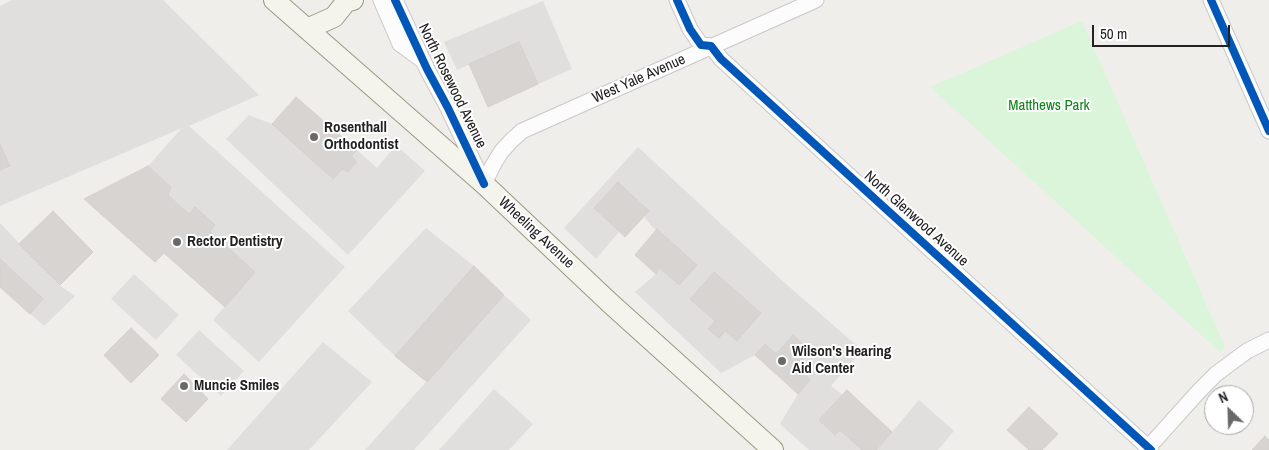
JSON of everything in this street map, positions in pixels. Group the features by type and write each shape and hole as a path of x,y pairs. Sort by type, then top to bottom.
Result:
{"main road":[{"name":"Wheeling Avenue","path":"274,0 484,184 610,304 773,450"},
{"path":"307,29 330,0"},
{"path":"307,29 334,17 346,2 353,0"}],"street":[{"name":"North Rosewood Avenue","path":"381,0 400,44 424,61"},
{"name":"North Rosewood Avenue","path":"396,0 484,184"},
{"name":"North Glenwood Avenue","path":"677,0 690,29 701,45 711,46 721,59 1148,449"},
{"name":"West Yale Avenue","path":"484,184 501,152 522,132 816,0"},
{"path":"1211,0 1269,132"},
{"path":"1148,449 1216,374 1247,350 1269,340"}],"green space":[{"name":"Matthews Park","path":"1082,21 1225,347 1220,352 930,87"}],"shaded area":[{"path":"12,0 163,0 259,95 189,126 345,267 259,362 213,320 255,272 210,231 195,208 189,214 168,195 171,187 148,166 182,128 0,206 0,170 10,165 0,144 0,6"},
{"path":"543,1 572,69 538,84 519,42 457,70 444,42"},
{"path":"249,115 272,124 333,179 342,169 348,172 357,163 351,156 357,150 377,168 396,145 425,171 348,255 226,139"},
{"path":"638,147 786,284 862,350 831,386 843,395 819,420 835,435 840,430 862,450 809,450 780,424 798,394 796,367 810,351 793,335 776,354 765,344 755,355 721,373 635,292 656,274 659,267 697,265 658,230 656,231 644,217 649,211 618,182 594,208 619,232 596,259 564,228","holes":["714,272 761,313 737,341 725,331 708,329 715,321 690,299"]},
{"path":"0,223 59,285 75,296 44,326 0,287"},
{"path":"426,228 474,266 395,356 348,311"},
{"path":"134,274 179,315 156,340 111,299"},
{"path":"504,295 531,320 414,450 365,450"},
{"path":"199,330 244,371 221,396 176,355"},
{"path":"323,342 372,382 309,450 227,450"},
{"path":"494,389 533,424 509,450 439,450"},
{"path":"919,400 954,431 938,450 876,450 892,432"}],"building":[{"path":"519,42 538,84 488,107 469,64"},
{"name":"Rosenthall Orthodontist","path":"296,97 357,150 351,156 357,162 348,172 342,169 333,179 272,124"},
{"path":"0,144 10,166 0,170"},
{"name":"Rector Dentistry","path":"148,166 171,187 168,195 189,214 195,207 215,225 210,231 255,272 225,307 164,253 155,262 84,199"},
{"path":"618,182 649,211 625,237 594,208"},
{"path":"53,211 93,252 60,285 19,244"},
{"path":"657,229 697,265 679,285 659,267 656,274 635,255"},
{"path":"0,259 43,299 30,314 0,287"},
{"path":"474,266 504,295 427,382 395,356"},
{"path":"714,272 761,313 737,341 725,331 719,338 708,329 715,321 690,299"},
{"path":"131,328 159,355 131,383 104,355"},
{"name":"Wilson's Hearing Aid Center","path":"793,335 811,351 796,367 810,380 798,394 755,355 765,344 776,354"},
{"name":"Muncie Smiles","path":"184,374 208,399 186,422 161,399"},
{"path":"847,390 892,432 876,450 862,450 840,430 835,435 819,420"},
{"path":"1029,407 1058,434 1042,450 1029,450 1007,430"},
{"path":"1265,436 1269,440 1269,450 1252,450"}],"cycle path":[{"path":"395,0 484,184"},
{"path":"677,0 690,29 701,45 711,46 721,59 1151,450"},
{"path":"1211,0 1269,131"}],"place":[{"name":"Rosenthall Orthodontist","path":"314,137"},
{"name":"Rector Dentistry","path":"177,242"},
{"name":"Wilson's Hearing Aid Center","path":"782,361"},
{"name":"Muncie Smiles","path":"184,386"}]}
